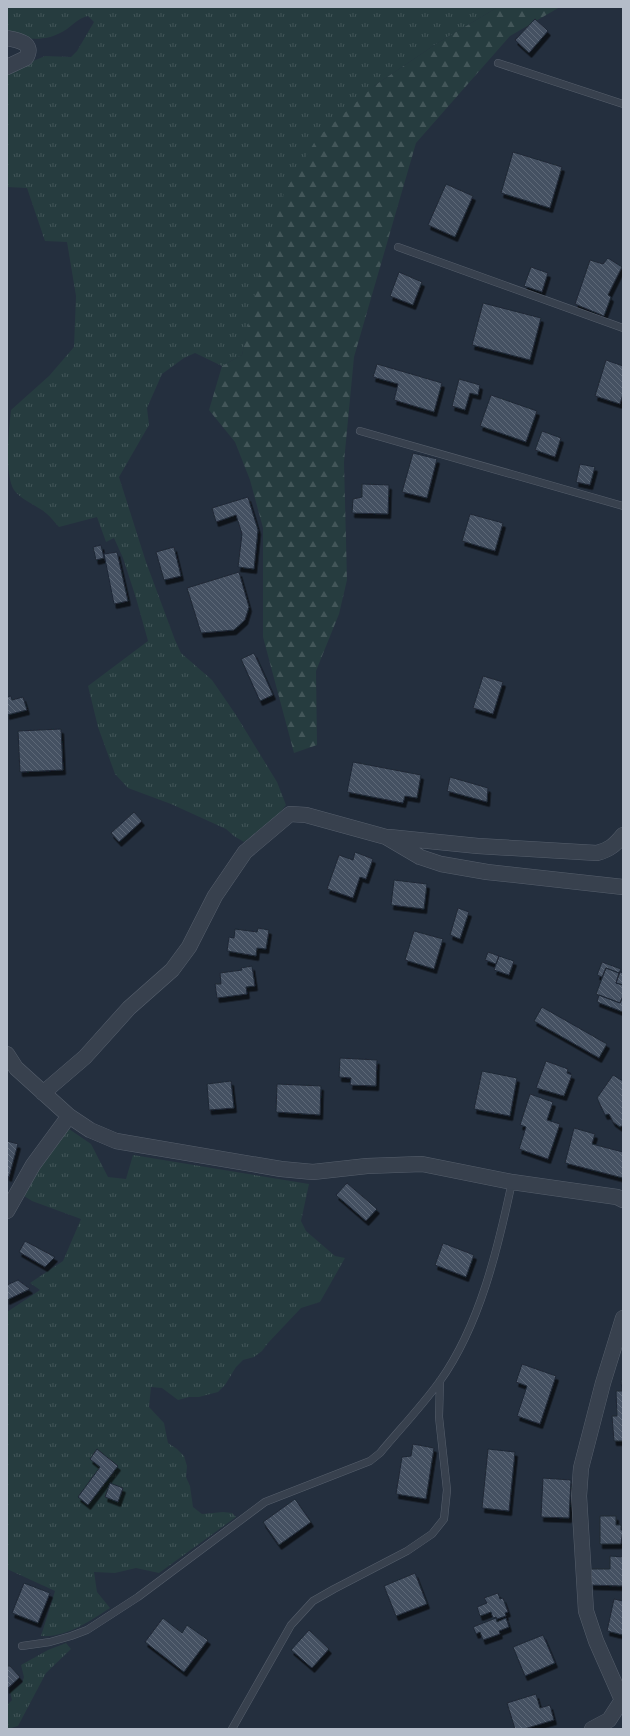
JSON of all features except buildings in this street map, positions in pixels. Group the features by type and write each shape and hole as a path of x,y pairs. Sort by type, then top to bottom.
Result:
{"street":[{"path":"7,38 22,41 28,46 29,50 26,58 7,67"},
{"path":"43,1093 85,1057 129,1008 172,970 189,947 215,896 245,852 290,814 306,815 386,837 478,846 597,853 607,851 618,842 623,835"},
{"path":"386,837 420,857 441,864 487,872 623,887"},
{"path":"7,1054 16,1068 69,1116 90,1130 116,1141 281,1169 313,1172 367,1166 422,1164 512,1182 618,1197 623,1200"},
{"path":"7,1211 33,1165 69,1116"},
{"path":"592,1729 609,1720 622,1700 596,1641 586,1611 579,1496 581,1468 603,1383 623,1318"}],"lane":[{"path":"498,64 623,104"},
{"path":"398,247 623,328"},
{"path":"360,431 623,506"},
{"path":"22,1646 50,1642 87,1630 138,1597 264,1502 370,1461 380,1453 440,1380 468,1332 499,1245 512,1182"},
{"path":"232,1729 291,1625 313,1602 334,1589 407,1551 432,1534 444,1519 447,1490 439,1417 440,1380"}],"green space":[{"path":"7,7 498,7 436,44 374,86 245,341 242,355 222,366 195,353 184,358 162,374 147,408 149,425 119,477 146,562 181,653 212,680 236,715 277,782 286,805 278,815 244,842 226,829 171,804 128,788 115,774 98,727 88,686 148,641 123,558 114,538 106,542 97,517 59,527 43,511 17,494 11,483 8,451 11,410 49,376 74,347 76,296 67,242 45,241 27,188 7,187 7,72 45,56 71,57 77,51 94,22 88,16 80,19 67,29 53,36 38,39 15,37 7,35"},
{"path":"498,7 560,7 510,36 416,143 354,357 344,462 347,580 339,614 316,671 317,745 294,753 263,637 263,528 250,480 235,442 209,410 222,366 242,355 259,274 284,193 317,138 374,86 436,44"},
{"path":"69,1129 91,1144 108,1177 126,1179 133,1155 309,1184 301,1221 306,1231 335,1256 345,1258 320,1302 301,1308 262,1351 254,1357 243,1360 236,1367 225,1385 218,1392 178,1400 162,1388 151,1387 149,1407 164,1423 168,1443 184,1456 187,1466 186,1477 190,1486 193,1507 202,1514 223,1512 232,1513 236,1517 159,1573 136,1568 115,1573 94,1572 97,1592 110,1608 77,1628 60,1634 41,1636 55,1591 7,1569 7,1312 40,1290 30,1283 63,1261 81,1219 32,1201 21,1194 65,1130"},
{"path":"66,1643 71,1649 46,1673 18,1726 7,1729 7,1705 12,1700 10,1692 22,1683 24,1677 21,1665 48,1650"}]}
